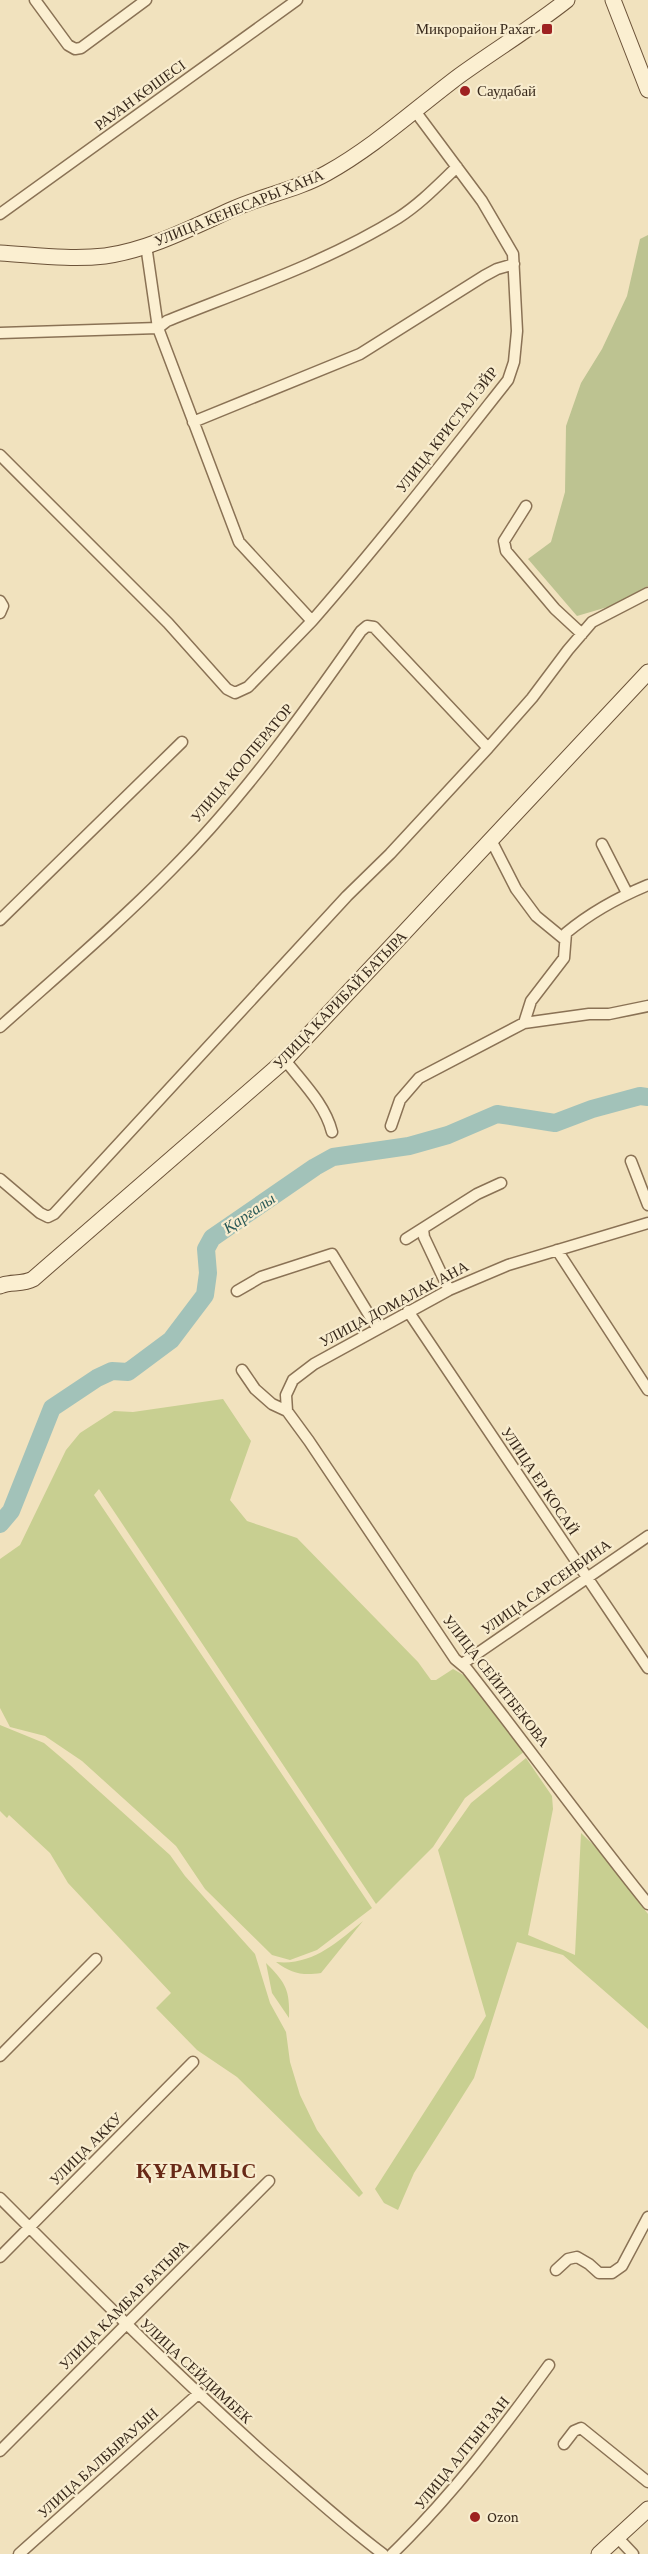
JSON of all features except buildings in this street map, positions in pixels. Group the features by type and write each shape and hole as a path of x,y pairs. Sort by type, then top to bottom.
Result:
{"street":[{"path":"35,0 68,45 75,50 81,48 146,0"},
{"name":"РАУАН КӨШЕСІ","path":"0,214 297,0"},
{"name":"УЛИЦА КЕНЕСАРЫ ХАНА","path":"0,253 63,257 105,256 146,245 241,206 291,190 327,173 567,0"},
{"path":"613,0 645,72 648,90"},
{"name":"УЛИЦА КРИСТАЛ ЭЙР","path":"0,455 168,623 227,689 235,693 248,687 312,621 385,536 426,480 508,380 514,362 517,331 513,254 504,235 415,111"},
{"path":"0,333 158,328 167,321 271,279 374,231 423,199 457,167"},
{"path":"146,245 158,328 239,542 312,621"},
{"path":"193,422 360,354 484,276 514,264"},
{"path":"526,506 504,541 506,551 555,609 582,634"},
{"path":"0,1179 40,1214 48,1217 54,1214 347,896 390,854 488,748 532,698 592,622 648,593"},
{"path":"0,601 3,606 0,613"},
{"name":"УЛИЦА КООПЕРАТОР","path":"0,1027 172,870 306,710 361,631 367,626 374,627 488,748"},
{"name":"УЛИЦА КАРИБАЙ БАТЫРА","path":"0,1286 24,1284 33,1279 285,1060 648,672"},
{"path":"0,920 183,742"},
{"path":"491,840 516,888 536,916 564,939"},
{"path":"602,844 627,893"},
{"path":"524,1023 531,1001 564,958 566,933 627,893 648,885"},
{"path":"391,1126 400,1100 419,1078 524,1023 589,1014 609,1014 648,1006"},
{"path":"285,1060 315,1097 330,1122 332,1132"},
{"path":"631,1161 648,1205"},
{"path":"406,1239 477,1194 501,1183"},
{"name":"УЛИЦА ДОМАЛАК АНА","path":"287,1411 286,1395 293,1380 314,1364 408,1311 449,1290 508,1265 648,1223"},
{"path":"423,1229 424,1237 449,1290"},
{"path":"557,1250 648,1390"},
{"path":"237,1291 261,1276 332,1254 377,1328"},
{"name":"УЛИЦА ЕР КОСАЙ","path":"408,1311 648,1668"},
{"path":"242,1370 255,1389 272,1404 287,1411"},
{"name":"УЛИЦА СЕЙИТБЕКОВА","path":"287,1411 455,1659 462,1664 648,1904"},
{"name":"УЛИЦА САРСЕНБИНА","path":"462,1664 648,1536"},
{"path":"0,2056 96,1959"},
{"name":"УЛИЦА АККУ","path":"0,2257 193,2062"},
{"name":"УЛИЦА КАМБАР БАТЫРА","path":"0,2451 269,2181"},
{"name":"УЛИЦА СЕЙДИМБЕК","path":"0,2198 125,2325 198,2394 351,2531 383,2554"},
{"path":"556,2270 568,2259 577,2257 599,2273 612,2273 622,2266 648,2217"},
{"name":"УЛИЦА АЛТЫН ЗАН","path":"392,2554 432,2515 549,2365"},
{"name":"УЛИЦА БАЛБЫРАУЫН","path":"19,2554 198,2394"},
{"path":"564,2444 574,2431 581,2428 648,2482"},
{"path":"599,2554 648,2510"},
{"path":"618,2538 633,2554"}],"green space":[{"path":"648,235 648,586 611,606 577,616 528,559 551,542 565,492 566,426 581,383 602,349 627,296 640,239"},
{"path":"223,1399 251,1441 230,1500 247,1521 297,1538 418,1662 431,1680 436,1680 453,1669 467,1677 525,1751 465,1798 433,1847 376,1904 99,1489 94,1495 372,1908 317,1950 290,1960 272,1955 205,1889 176,1846 82,1761 45,1736 10,1727 0,1708 0,1559 20,1545 66,1450 80,1433 114,1411 133,1412"},
{"path":"0,1725 44,1743 70,1765 170,1855 185,1876 255,1954 270,2003 286,2032 290,2062 300,2095 317,2130 363,2193 359,2197 237,2077 197,2050 156,2008 171,1993 68,1883 50,1853 9,1815 7,1818 0,1811"},
{"path":"526,1758 552,1796 553,1809 528,1935 575,1955 581,1833 600,1851 648,1914 648,2029 563,1955 517,1942 474,2078 414,2173 398,2210 384,2203 375,2189 486,2016 438,1850 471,1803"},
{"path":"363,1921 321,1973 297,1973 276,1962 312,1957 333,1945"},
{"path":"266,1963 285,1988 289,2000 289,2018 272,1993"}],"waterway":[{"name":"Қарғалы","path":"0,1524 11,1511 52,1408 97,1378 112,1371 128,1372 171,1340 205,1295 208,1273 206,1249 212,1238 315,1167 333,1157 409,1146 448,1135 497,1114 555,1123 592,1109 640,1096 648,1097"}],"place":[{"name":"Микрорайон Рахат","path":"547,29"},
{"name":"Саудабай","path":"465,91"},
{"name":"Ozon","path":"475,2517"}],"district":[{"name":"ҚҰРАМЫС","path":"197,2171"}]}
